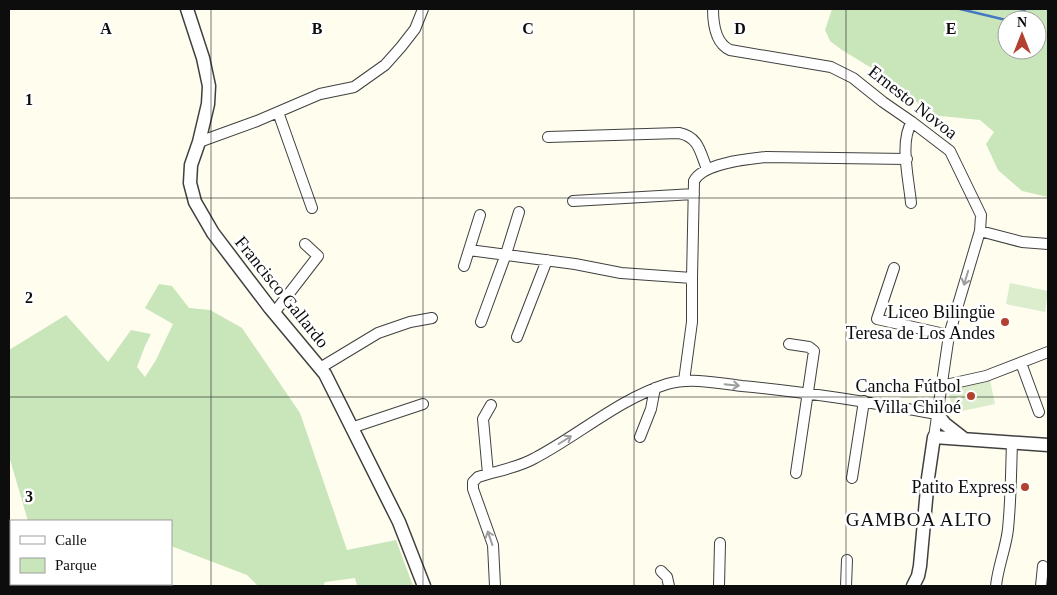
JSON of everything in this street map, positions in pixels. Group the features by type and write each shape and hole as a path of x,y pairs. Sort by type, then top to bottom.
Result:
{"street":[{"name":"Francisco Gallardo","path":"187,9 203,58 209,86 208,104 199,142 191,165 190,183 195,202 213,233 274,313 320,368 339,400 351,428 400,522 424,586"},
{"path":"199,142 320,94 354,87 385,65 414,29 423,9"},
{"name":"Ernesto Novoa","path":"713,9 714,24 718,38 723,46 730,50 831,67 853,78 950,151 981,215 980,231 949,335 930,465 920,566 913,586"},
{"path":"278,112 312,208"},
{"path":"911,202 906,133 912,122"},
{"path":"548,137 679,133 695,140 707,169"},
{"path":"684,381 692,322 694,194 696,177 707,169 743,159 766,157 907,159"},
{"path":"573,201 694,194"},
{"path":"481,322 519,212"},
{"path":"464,266 480,216"},
{"path":"980,231 1022,242 1048,244"},
{"path":"274,313 318,256 305,244"},
{"path":"469,250 575,264 620,273 692,278"},
{"path":"517,337 547,260"},
{"path":"894,268 877,319 949,335"},
{"path":"320,368 378,333 410,322 432,318"},
{"path":"788,344 809,347 814,351 796,473"},
{"path":"941,386 986,376 1048,352"},
{"path":"1021,363 1039,412"},
{"path":"496,586 493,545 473,490 473,482 478,477 534,459 625,403 668,383 684,381 807,392 937,414 945,424 963,438"},
{"path":"640,437 655,388"},
{"path":"852,478 864,401"},
{"path":"351,428 422,404"},
{"path":"488,474 483,418 491,405"},
{"path":"934,437 1048,445"},
{"path":"930,465 940,449 963,438"},
{"path":"996,586 1008,528 1012,442"},
{"path":"719,586 720,543"},
{"path":"846,586 847,560"},
{"path":"1041,586 1043,566"},
{"path":"661,571 667,577 669,586"}],"green space":[{"path":"832,9 1048,9 1048,197 1022,191 998,170 986,144 994,132 980,120 931,115 896,83 830,41 825,30"},
{"path":"1010,283 1048,291 1045,312 1006,304"},
{"path":"159,284 172,286 189,308 210,310 242,328 300,413 347,550 396,540 413,586 357,586 355,578 325,582 323,586 258,586 247,575 172,546 172,520 28,520 9,456 9,350 66,315 108,362 131,330 151,334 137,367 145,377 156,360 173,324 145,308"},
{"name":"Cancha Fútbol Villa Chiloé","path":"990,380 995,404 953,413 948,388"}],"waterway":[{"path":"960,9 1006,20 1026,9"}],"place":[{"name":"Liceo Bilingüe Teresa de Los Andes","path":"1005,322"},
{"name":"Cancha Fútbol Villa Chiloé","path":"971,396"},
{"name":"Patito Express","path":"1025,487"}],"district":[{"name":"GAMBOA ALTO","path":"919,519"}]}
